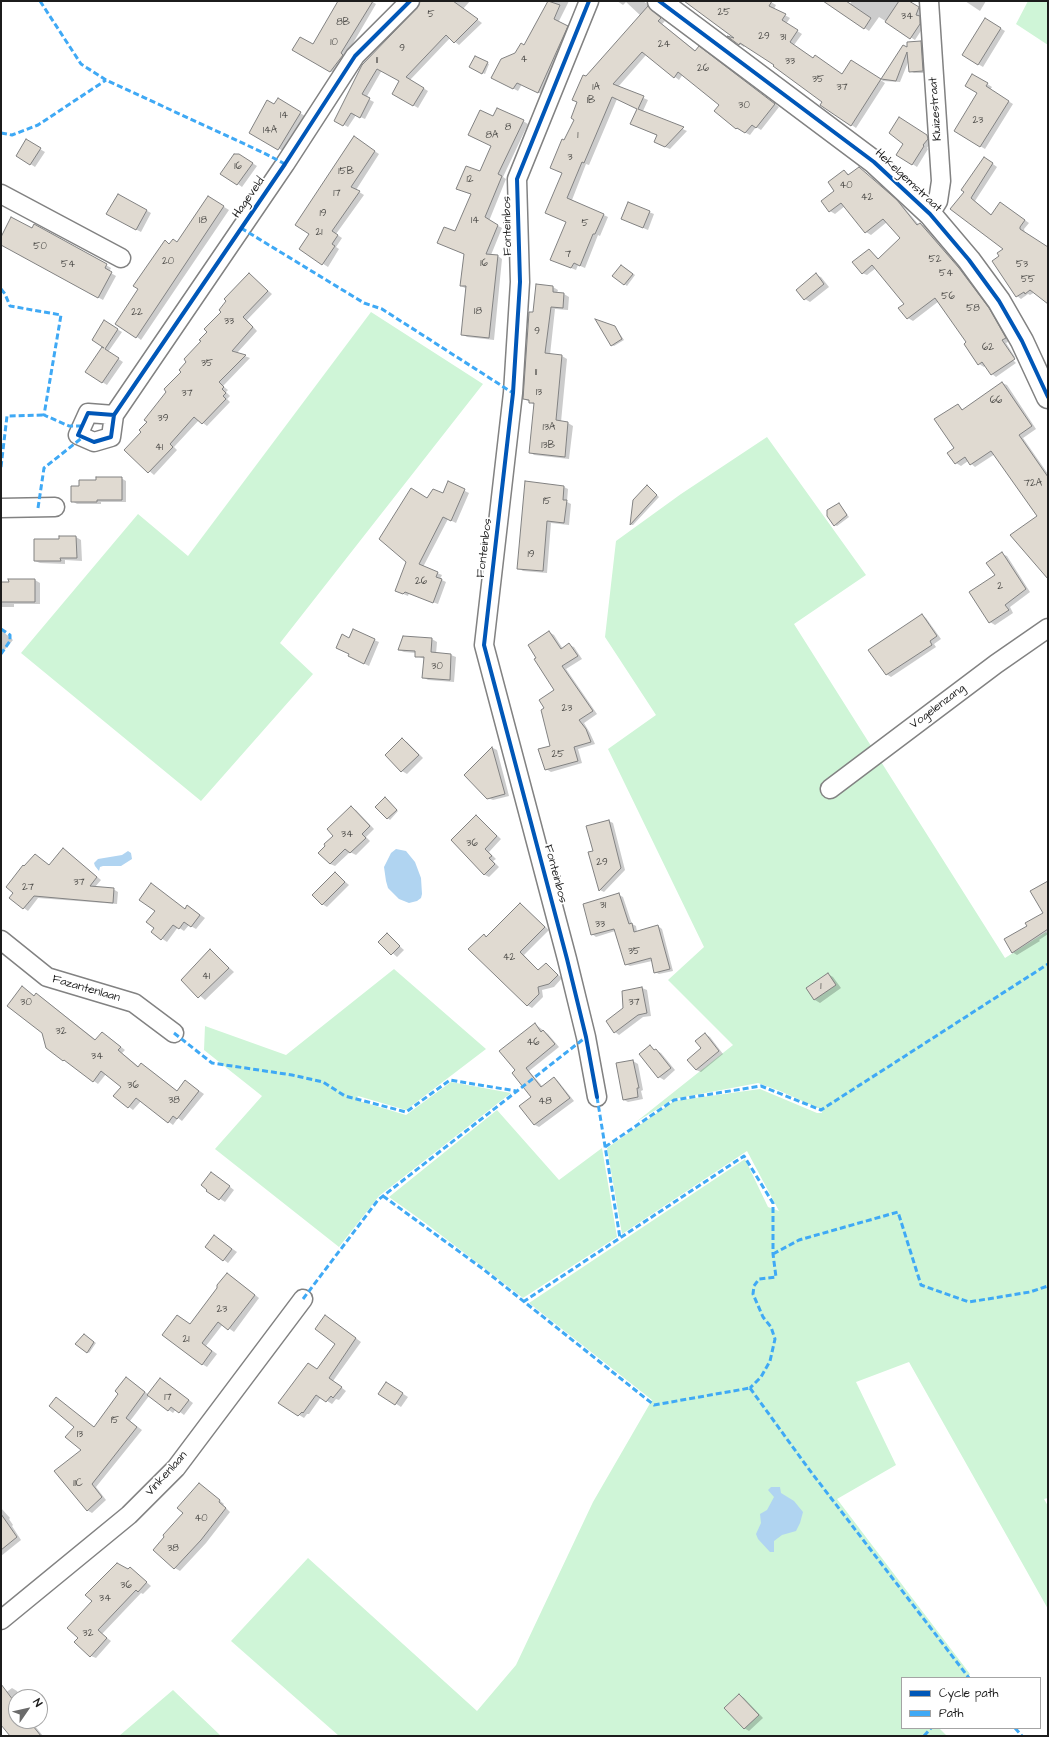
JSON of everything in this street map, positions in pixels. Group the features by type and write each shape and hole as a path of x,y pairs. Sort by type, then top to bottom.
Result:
{"street":[{"name":"Hageveld","path":"114,415 285,164 354,56 410,1"},
{"name":"Fonteinbos","path":"589,1 517,179 520,282 512,398 484,645 567,959 586,1037 597,1097"},
{"name":"Hekelgemstraat","path":"659,1 874,162 930,214 969,260 999,301 1022,341 1048,397"},
{"name":"Kluizestraat","path":"928,1 941,181 938,201 930,214"},
{"path":"1,194 121,258"},
{"path":"1,508 55,507"},
{"name":"Vogelenzang","path":"830,789 965,687 1048,628"},
{"name":"Fazantenlaan","path":"1,940 47,977 134,1003 174,1033"},
{"name":"Vinkenlaan","path":"1,1620 128,1515 176,1468 303,1299"}],"green space":[{"path":"1028,1 1048,1 1048,45 1016,24"},
{"path":"371,312 483,384 280,643 313,674 201,801 21,653 138,514 188,556"},
{"path":"767,437 866,575 794,624 1005,958 1046,932 1048,935 1048,1498 1044,1499 1048,1506 1048,1609 909,1362 856,1382 896,1465 837,1499 970,1674 968,1677 901,1677 901,1729 940,1729 947,1736 339,1736 231,1641 308,1558 477,1711 516,1665 593,1502 652,1400 529,1303 745,1159 768,1207 779,1211 747,1151 622,1234 607,1148 674,1101 760,1089 817,1113 822,1113 821,1108 758,1083 674,1099 636,1122 733,1045 668,980 704,947 608,749 656,715 605,637 616,541 681,494"},
{"path":"394,969 486,1049 406,1110 358,1096 356,1100 406,1115 451,1082 511,1093 379,1196 339,1247 215,1149 262,1096 204,1050 205,1026 286,1055"},
{"path":"497,1110 559,1180 602,1148 617,1237 523,1298 389,1197"},
{"path":"173,1690 221,1736 119,1736"}],"water":[{"path":"396,849 406,851 415,862 421,878 422,894 421,898 417,901 409,903 399,899 388,888 384,867 391,853"},
{"path":"128,851 131,853 132,859 121,866 103,866 100,867 99,871 95,866 94,863 98,859 122,855"},
{"path":"771,1487 780,1487 781,1493 794,1501 803,1512 796,1531 782,1535 774,1541 774,1552 770,1552 758,1539 756,1534 761,1523 760,1514 767,1510 774,1497 768,1490"}],"building":[{"path":"338,1 373,1 341,53 343,55 330,72 292,50 300,37 313,44"},
{"path":"420,1 453,1 478,19 454,43 446,35 406,77 424,88 413,106 392,94 399,81 377,69 362,94 370,98 360,118 351,113 343,126 334,121 362,65 417,8"},
{"path":"548,1 560,5 554,19 568,26 538,93 517,83 513,89 491,78 501,59 515,53 521,43 524,45"},
{"path":"684,1 772,1 769,6 786,14 782,20 798,30 790,42 813,58 815,55 842,74 851,60 881,79 851,126 820,105 822,102 773,66 774,65 740,43 739,45 727,36 734,38"},
{"path":"823,1 846,1 871,18 864,29"},
{"path":"899,1 909,1 919,7 916,15 920,16 920,24 910,39 885,22"},
{"path":"648,6 661,18 658,21 695,51 699,46 775,104 756,128 752,125 745,133 737,128 736,129 714,111 719,105 678,72 674,78 642,52 613,84 644,96 638,109 684,127 665,147 654,142 657,135 630,124 637,109 612,97 584,163 582,162 567,198 604,214 595,234 593,234 580,266 574,263 571,268 550,260 566,222 545,213 562,173 550,168 562,139 564,140 574,120 571,118 577,102 572,100 583,75 586,76"},
{"path":"985,18 1001,28 978,65 962,55"},
{"path":"921,41 923,71 909,72 907,52 896,81 881,79 903,45 907,47 907,42"},
{"path":"475,56 488,62 482,74 469,67"},
{"path":"972,74 988,83 986,86 1009,101 980,147 954,131 977,93 965,86"},
{"path":"278,98 301,112 278,150 249,133 267,100 274,104"},
{"path":"497,108 524,120 498,174 502,176 485,217 498,225 486,254 498,255 489,338 461,335 466,286 460,286 464,254 437,243 444,227 455,231 471,194 456,189 466,166 480,171 491,146 468,135 480,110 493,116"},
{"path":"899,117 927,135 928,139 912,165 896,155 903,144 889,133"},
{"path":"354,136 375,151 351,187 360,191 332,231 338,235 332,244 335,246 322,265 299,249 309,234 295,225"},
{"path":"26,139 41,148 30,165 16,156"},
{"path":"234,154 239,154 253,163 237,185 220,174"},
{"path":"984,157 993,163 971,198 991,215 1000,202 1025,220 1020,229 1048,247 1048,304 1030,290 1025,294 1024,292 1016,297 992,261 999,256 997,253 1003,249 950,209 964,192 961,190"},
{"path":"859,167 897,200 917,225 920,223 959,268 989,308 1006,338 1002,340 1015,359 991,375 982,362 978,365 964,344 966,342 935,298 907,319 898,308 904,304 872,265 862,274 852,262 869,249 878,259 900,238 883,219 865,233 841,203 829,212 821,201 834,191 828,182 844,170 848,175"},
{"path":"118,194 147,210 136,230 106,214"},
{"path":"208,196 224,206 136,338 115,324 138,289 133,286 165,240 169,244 173,239 177,242"},
{"path":"628,202 650,211 643,228 621,219"},
{"path":"11,217 32,228 34,224 107,264 105,268 112,272 98,298 1,245 1,237"},
{"path":"621,265 633,274 624,285 612,276"},
{"path":"249,273 268,291 243,317 253,327 232,351 246,355 219,382 224,387 222,389 226,393 223,396 226,399 202,424 194,417 170,444 173,447 148,473 124,450 141,432 139,430 147,422 144,420 166,392 164,389 181,372 179,370 186,362 184,359 201,341 199,340 207,332 204,329 221,312 219,310 226,301 224,299"},
{"path":"816,273 824,284 804,300 796,290"},
{"path":"536,284 553,286 553,292 564,293 563,308 551,307 545,353 562,355 556,420 568,422 565,457 529,453 534,403 529,403 529,400 523,399 529,312 533,312"},
{"path":"595,319 615,326 622,339 611,346"},
{"path":"104,320 118,329 105,349 119,358 102,383 85,372 102,347 104,348 92,340"},
{"path":"1002,382 1032,426 1019,435 1048,477 1048,579 1010,535 1037,516 991,451 970,465 965,457 955,464 947,453 954,448 934,419 958,404 962,410"},
{"path":"96,477 122,477 122,500 71,502 71,486 79,486 79,480 96,480"},
{"path":"448,481 465,489 451,521 443,517 419,564 438,572 436,577 442,579 433,603 405,592 403,594 395,591 406,562 379,539 411,488 427,498 433,489 443,493"},
{"path":"525,481 564,486 563,500 567,500 564,523 547,521 543,571 517,569"},
{"path":"647,485 657,495 630,525 633,500"},
{"path":"839,503 847,515 834,526 827,516 827,510"},
{"path":"59,536 76,536 77,558 60,558 61,561 34,561 34,539 59,539"},
{"path":"1002,552 1026,589 1005,605 1009,610 989,623 969,592 995,575 986,563"},
{"path":"8,579 35,579 35,602 1,602 1,582 9,582"},
{"path":"922,614 937,636 930,641 932,645 886,675 868,650"},
{"path":"353,629 375,639 364,664 348,656 349,654 336,648 342,634 349,638"},
{"path":"549,631 561,649 569,643 578,656 562,666 593,711 579,720 586,729 591,742 574,747 578,761 545,770 538,749 550,746 541,710 544,708 539,700 554,690 534,659 536,658 528,645"},
{"path":"403,636 432,638 431,652 451,654 450,680 422,678 424,657 415,657 415,651 398,650"},
{"path":"402,738 419,755 401,772 385,755"},
{"path":"492,747 505,794 487,799 464,775"},
{"path":"385,797 397,810 387,819 375,807"},
{"path":"351,806 370,826 362,834 366,838 350,853 345,849 330,864 318,853 325,846 324,844 333,836 327,829"},
{"path":"476,815 497,836 485,849 492,856 489,858 495,864 484,875 451,840"},
{"path":"609,820 621,868 599,891 588,852 593,851 586,826"},
{"path":"63,848 97,877 90,886 114,888 113,903 34,896 23,909 9,898 13,893 6,887 23,865 24,866 35,854 49,865"},
{"path":"335,872 345,882 322,905 312,895"},
{"path":"1048,881 1048,929 1012,953 1004,939 1027,926 1025,923 1043,913 1030,891"},
{"path":"151,883 185,909 187,905 200,915 191,927 184,922 179,929 173,925 161,940 151,932 154,928 146,922 155,911 139,900"},
{"path":"619,893 629,924 632,923 634,932 658,925 670,969 654,973 651,958 625,965 614,929 591,935 583,904"},
{"path":"520,903 545,927 520,952 538,970 546,963 558,975 549,984 538,987 539,994 527,1006 468,949 484,934 486,937"},
{"path":"387,933 400,946 391,955 378,942"},
{"path":"210,949 229,968 198,998 181,980"},
{"path":"828,973 836,985 814,1000 806,988"},
{"path":"22,986 34,996 36,993 95,1040 102,1032 121,1047 118,1050 138,1067 141,1063 177,1091 185,1080 199,1091 177,1119 173,1116 168,1123 136,1098 128,1108 113,1096 121,1087 101,1071 93,1082 64,1060 63,1061 46,1048 42,1033 7,1006"},
{"path":"642,987 647,1013 638,1015 614,1033 606,1021 623,1008 622,991"},
{"path":"535,1023 541,1032 543,1030 555,1044 526,1068 541,1087 554,1077 570,1098 534,1125 519,1106 531,1097 512,1073 515,1070 499,1051"},
{"path":"705,1033 719,1051 696,1070 687,1060 701,1048 695,1041"},
{"path":"650,1045 654,1050 656,1049 671,1068 658,1078 639,1054"},
{"path":"633,1060 639,1088 637,1088 638,1097 623,1100 616,1063"},
{"path":"211,1172 230,1186 219,1200 206,1191 207,1190 201,1185"},
{"path":"214,1235 232,1249 223,1261 205,1247"},
{"path":"227,1273 255,1295 228,1330 218,1322 202,1343 212,1351 202,1365 162,1335 177,1315 190,1324"},
{"path":"325,1315 356,1338 329,1378 342,1387 333,1398 331,1396 326,1402 316,1395 303,1413 302,1412 298,1416 278,1403 308,1363 317,1369 335,1344 315,1329"},
{"path":"84,1334 94,1342 87,1353 75,1344"},
{"path":"126,1377 145,1392 126,1418 137,1427 92,1484 102,1497 87,1511 54,1471 81,1450 65,1437 74,1427 49,1406 56,1397 94,1427 118,1394 115,1391"},
{"path":"160,1378 189,1400 179,1413 171,1407 168,1411 147,1395"},
{"path":"386,1382 403,1393 395,1405 378,1394"},
{"path":"199,1483 220,1500 219,1502 226,1508 201,1540 174,1569 153,1550 164,1537 163,1535 183,1513 177,1508"},
{"path":"1,1514 17,1537 1,1550"},
{"path":"117,1563 128,1569 130,1567 147,1582 138,1592 136,1590 98,1630 107,1638 90,1657 74,1642 78,1638 67,1628 92,1601 85,1595"},
{"path":"1,1684 8,1693 8,1729 35,1729 41,1736 10,1736 1,1725"},
{"path":"739,1694 759,1715 744,1729 724,1708"}],"marked path":[{"path":"40,1 81,64 106,80 285,164"},
{"path":"1,133 12,135 38,125 106,80"},
{"path":"241,228 364,303 382,309 513,393"},
{"path":"1,289 10,306 61,315 44,415 69,426 82,426"},
{"path":"1,467 7,416 44,415"},
{"path":"38,508 44,468 83,437"},
{"path":"1,629 10,635 10,641 1,654"},
{"path":"605,1147 674,1100 761,1086 821,1110 1048,964"},
{"path":"174,1033 212,1063 292,1075 323,1082 345,1096 406,1112 450,1080 516,1091"},
{"path":"303,1299 378,1200 586,1037"},
{"path":"597,1097 620,1238"},
{"path":"523,1302 744,1156 773,1203 773,1254 776,1277 759,1279 754,1286 753,1294 763,1317 771,1327 775,1339 770,1361 761,1377 750,1388"},
{"path":"383,1196 483,1269 654,1405 750,1388"},
{"path":"773,1254 799,1240 898,1212 921,1285 969,1302 1030,1292 1048,1286"},
{"path":"750,1388 808,1468 968,1677"},
{"path":"924,1736 930,1729"},
{"path":"1016,1729 1022,1736"}],"cycle path":[{"path":"114,415 88,413 78,435 94,442 111,437 114,415 285,164 355,56 410,1"},
{"path":"589,1 517,179 520,282 513,393 484,645 567,959 586,1037 597,1097"},
{"path":"659,1 874,162 930,214 969,260 999,301 1022,341 1048,397"}]}
